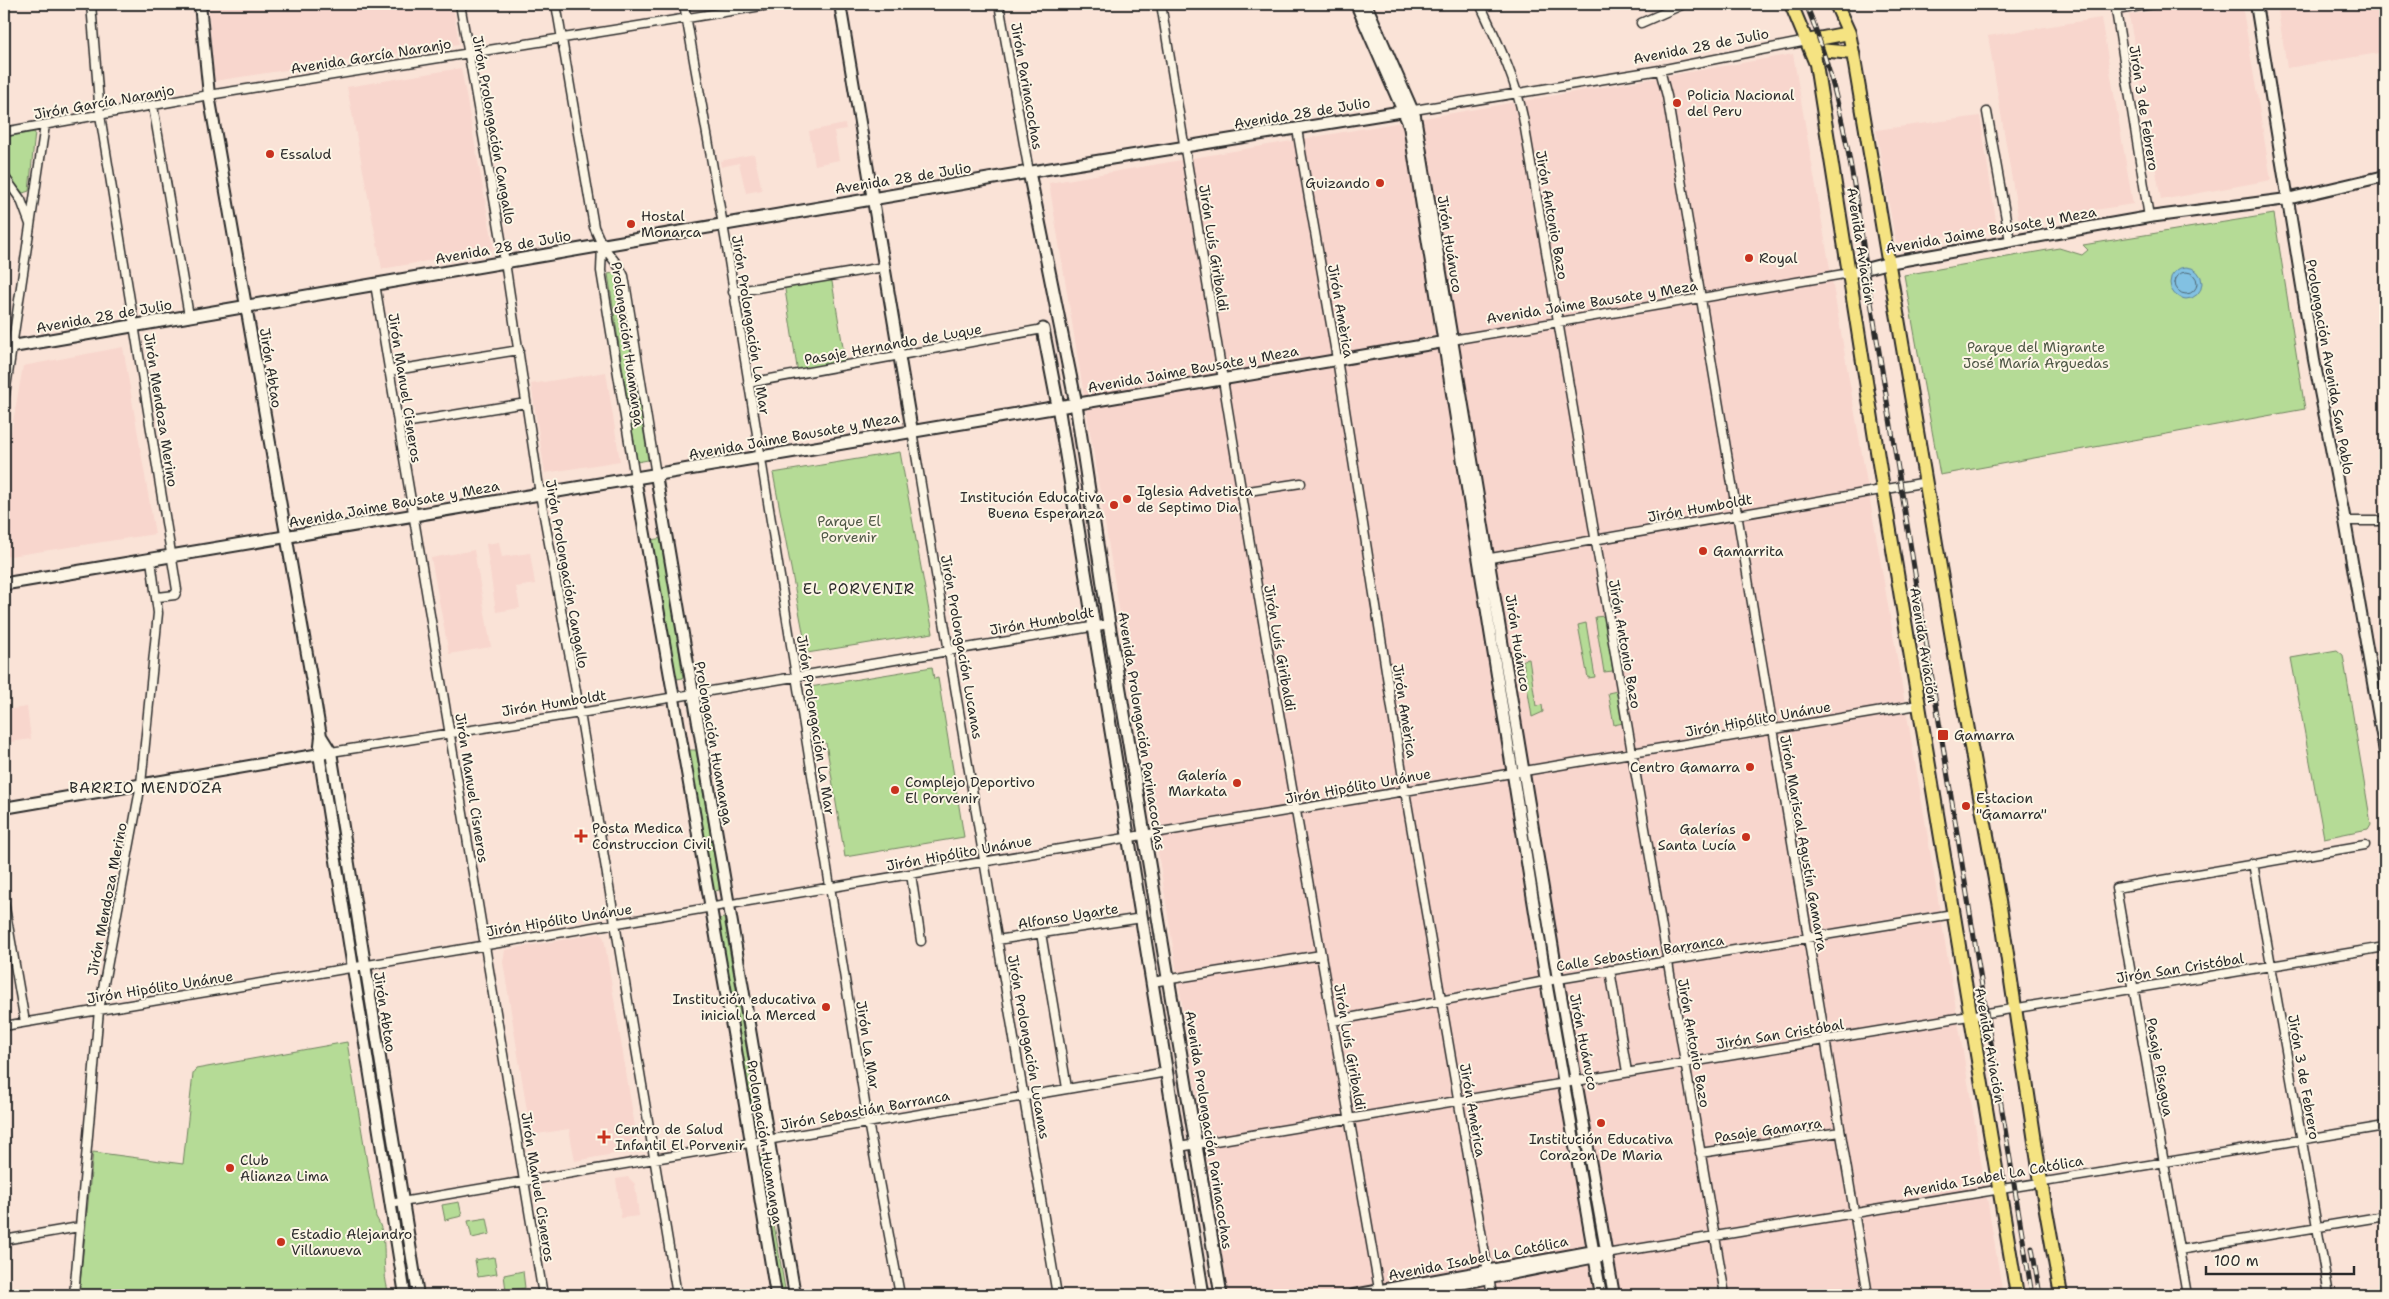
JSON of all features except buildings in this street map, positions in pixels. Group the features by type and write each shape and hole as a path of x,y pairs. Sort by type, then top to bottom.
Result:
{"main road":[{"name":"Avenida Aviación","path":"1791,4 1816,64 1918,705 2000,1189 2016,1295"},
{"name":"Avenida Aviación","path":"1836,4 1849,33 1853,53 1927,482 2061,1295"},
{"name":"Avenida 28 de Julio","path":"1807,40 1849,33"},
{"path":"1807,40 1819,50 1853,53"},
{"name":"Avenida 28 de Julio","path":"8,347 1029,172"},
{"name":"Avenida Prolongación Parinacochas","path":"1029,172 1076,404 1109,624 1221,1295"},
{"path":"1043,329 1058,406 1203,1295"},
{"name":"Avenida Jaime Bausate y Meza","path":"4,584 1076,404"}],"street":[{"name":"Jirón Mendoza Merino","path":"90,4 100,115 177,592 158,597"},
{"name":"Jirón Abtao","path":"200,4 209,95 321,736 320,754 403,1201 418,1295"},
{"name":"Jirón Prolongación Cangallo","path":"460,4 505,262 540,494 580,713 652,1159 677,1295"},
{"path":"556,4 594,227 602,245"},
{"name":"Jirón Prolongación La Mar","path":"684,4 722,224 830,888"},
{"name":"Avenida García Naranjo","path":"209,95 774,4"},
{"name":"Jirón Prolongación Lucanas","path":"840,4 1057,1295"},
{"name":"Jirón Parinacochas","path":"1000,4 1029,172"},
{"name":"Jirón Luís Giribaldi","path":"1161,4 1222,379 1380,1293"},
{"name":"Jirón Huánuco","path":"1356,4 1409,110"},
{"name":"Jirón Huánuco","path":"1366,4 1409,110 1448,341 1490,558 1558,979 1614,1295"},
{"name":"Jirón Antonio Bazo","path":"1480,4 1518,93 1724,1295"},
{"path":"1641,23 1684,4"},
{"path":"2115,7 2153,4"},
{"name":"Prolongación Avenida San Pablo","path":"2256,4 2319,391 2384,733 2385,752"},
{"name":"Jirón 3 de Febrero","path":"2115,7 2149,217"},
{"name":"Avenida 28 de Julio","path":"1029,172 1660,70 1807,40"},
{"name":"Jirón Mariscal Agustín Gamarra","path":"1660,70 1667,96 1868,1295"},
{"name":"Jirón García Naranjo","path":"4,132 209,95"},
{"path":"153,106 189,316"},
{"path":"1988,112 2010,241"},
{"path":"4,401 8,347 31,228 45,125"},
{"name":"Jirón Amèrica","path":"1297,130 1337,359 1405,791 1492,1295"},
{"path":"4,176 21,200 31,228"},
{"name":"Avenida Jaime Bausate y Meza","path":"1076,404 1701,299 1850,273 1888,263 2149,217 2287,199 2385,176"},
{"name":"Prolongación Huamanga","path":"602,245 624,276 692,694 795,1295"},
{"name":"Prolongación Huamanga","path":"602,245 601,272 635,478 776,1295"},
{"path":"733,292 884,267"},
{"name":"Jirón Manuel Cisneros","path":"374,284 543,1295"},
{"name":"Pasaje Hernando de Luque","path":"748,383 1043,329"},
{"name":"Jirón Huánuco","path":"1448,341 1478,561 1546,981 1601,1295"},
{"path":"389,371 518,350"},
{"path":"398,424 526,403"},
{"name":"Jirón Humboldt","path":"1478,561 1927,482"},
{"path":"1242,492 1301,484"},
{"path":"2345,521 2385,521"},
{"name":"Jirón Mendoza Merino","path":"74,1295 99,1010 141,784 158,613 158,597 151,560"},
{"name":"Jirón Humboldt","path":"4,808 331,752 580,713 1109,624"},
{"name":"Jirón Hipólito Unánue","path":"4,1026 1918,705"},
{"name":"Jirón Abtao","path":"321,736 331,752 390,1204 405,1295"},
{"path":"2252,863 2365,845"},
{"name":"Jirón 3 de Febrero","path":"2252,863 2272,966 2329,1295"},
{"name":"Pasaje Pisagua","path":"2187,1295 2116,888 2252,863"},
{"path":"911,874 921,941"},
{"name":"Jirón La Mar","path":"830,888 868,1122 900,1295"},
{"path":"4,902 25,1022"},
{"name":"Calle Sebastian Barranca","path":"1332,1021 1546,981 1953,914"},
{"name":"Alfonso Ugarte","path":"998,940 1142,918"},
{"path":"1041,933 1067,1088"},
{"name":"Jirón San Cristóbal","path":"1179,1147 2385,947"},
{"path":"1152,982 1321,955"},
{"path":"1610,970 1627,1072"},
{"name":"Jirón Sebastián Barranca","path":"390,1204 1167,1072"},
{"name":"Avenida Isabel La Católica","path":"1354,1295 1380,1293 1595,1255 2385,1126"},
{"name":"Pasaje Gamarra","path":"1700,1153 1840,1132"},
{"path":"2179,1250 2385,1216"},
{"path":"4,1240 79,1228"},
{"name":"Avenida Isabel La Católica","path":"1405,1295 1489,1275"}],"shaded area":[{"path":"208,4 453,4 459,44 214,81"},
{"path":"2190,4 2242,4 2271,180 2161,200 2129,15"},
{"path":"2277,4 2385,4 2385,52 2287,68"},
{"path":"2101,18 2133,204 2019,222 1988,36"},
{"path":"1793,54 1923,808 2003,1295 1228,1295 1129,669 1049,183"},
{"path":"461,68 494,249 382,269 347,87"},
{"path":"1980,116 1997,227 1896,245 1876,130"},
{"path":"845,124 846,129 834,131 839,160 815,165 809,131"},
{"path":"754,154 762,190 746,193 739,163 721,167 720,161"},
{"path":"123,347 155,534 4,557 4,472 23,366"},
{"path":"606,372 620,461 545,473 531,384"},
{"path":"499,542 502,557 530,553 535,584 516,587 520,608 496,612 486,544"},
{"path":"474,550 491,647 449,654 431,558"},
{"path":"27,707 31,739 4,743 4,710"},
{"path":"600,933 604,938 638,1145 636,1150 575,1161 569,1129 531,1135 503,962 505,950"},
{"path":"628,1177 635,1184 639,1216 621,1218 616,1179"}],"green space":[{"path":"35,132 29,191 23,193 4,170 4,137"},
{"name":"Parque del Migrante José María Arguedas","path":"2274,214 2305,409 1940,475 1904,275 2059,248 2082,255 2088,250 2083,245"},
{"path":"619,272 648,460 637,462 608,274"},
{"path":"831,276 846,365 798,374 784,283"},
{"name":"Parque El Porvenir","path":"900,452 933,633 807,653 773,473"},
{"path":"663,538 683,678 671,680 650,540"},
{"path":"1605,616 1613,671 1604,672 1595,617"},
{"path":"1586,623 1595,677 1588,678 1578,625"},
{"path":"2337,650 2343,655 2371,824 2368,829 2324,838 2291,658"},
{"path":"1529,659 1536,706 1542,705 1543,712 1532,717 1523,660"},
{"name":"Complejo Deportivo El Porvenir","path":"932,667 934,679 938,678 964,837 845,857 826,743 820,744 810,687"},
{"path":"1617,691 1623,723 1614,725 1608,693"},
{"path":"688,750 696,750 719,885 719,890 709,893"},
{"path":"724,918 760,1129 750,1131 713,920"},
{"name":"Club Alianza Lima","path":"347,1042 376,1217 383,1237 385,1277 389,1295 79,1295 93,1152 183,1164 193,1074 196,1069"},
{"path":"762,1154 786,1295 777,1295 754,1155"},
{"path":"459,1202 462,1216 445,1220 442,1205"},
{"path":"487,1218 490,1234 472,1238 468,1221"},
{"path":"494,1257 497,1274 478,1277 475,1260"},
{"path":"523,1271 525,1288 506,1291 504,1275"}],"water":[{"path":"2186,267 2198,271 2202,283 2198,295 2186,299 2174,295 2170,283 2174,271"}],"railway":[{"path":"1806,4 1819,39 1840,111 1854,185 1870,296 2032,1295"},
{"path":"2032,1248 2040,1295"}],"place":[{"name":"Policia Nacional del Peru","path":"1677,103"},
{"name":"Essalud","path":"270,154"},
{"name":"Guizando","path":"1380,183"},
{"name":"Hostal Monarca","path":"631,224"},
{"name":"Royal","path":"1749,258"},
{"name":"Iglesia Advetista de Septimo Dia","path":"1127,499"},
{"name":"Institución Educativa Buena Esperanza","path":"1114,505"},
{"name":"Gamarrita","path":"1703,551"},
{"name":"Gamarra","path":"1943,735"},
{"name":"Centro Gamarra","path":"1750,767"},
{"name":"Galería Markata","path":"1237,783"},
{"name":"Complejo Deportivo El Porvenir","path":"895,790"},
{"name":"Estacion \"Gamarra\"","path":"1966,806"},
{"name":"Posta Medica Construccion Civil","path":"581,836"},
{"name":"Galerías Santa Lucía","path":"1746,837"},
{"name":"Institución educativa inicial La Merced","path":"826,1007"},
{"name":"Institución Educativa Corazon De Maria","path":"1601,1123"},
{"name":"Centro de Salud Infantil El Porvenir","path":"604,1137"},
{"name":"Club Alianza Lima","path":"230,1168"},
{"name":"Estadio Alejandro Villanueva","path":"281,1242"}],"district":[{"name":"EL PORVENIR","path":"859,589"},
{"name":"BARRIO MENDOZA","path":"146,788"}]}
